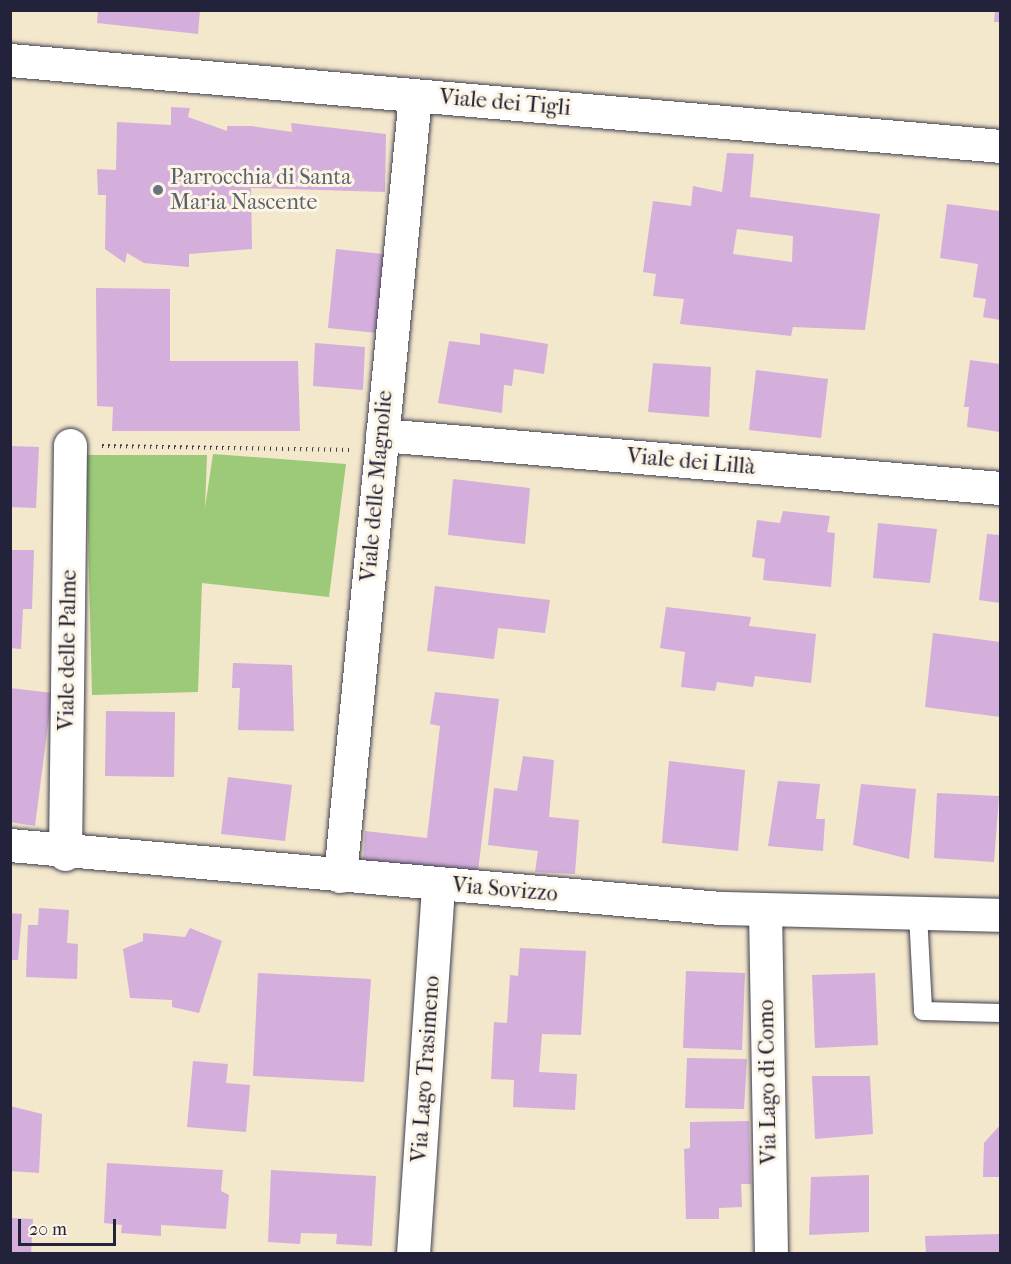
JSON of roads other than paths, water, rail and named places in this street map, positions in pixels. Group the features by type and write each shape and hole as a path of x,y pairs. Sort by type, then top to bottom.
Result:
{"street":[{"name":"Viale dei Tigli","path":"10,60 1000,146"},
{"name":"Viale delle Magnolie","path":"340,876 415,96"},
{"name":"Viale dei Lillà","path":"381,443 1000,488"},
{"name":"Viale delle Palme","path":"65,854 70,446"},
{"name":"Via Sovizzo","path":"10,845 65,854 765,910 1000,915"},
{"name":"Via Lago Trasimeno","path":"413,1254 438,885"},
{"name":"Via Lago di Como","path":"765,910 771,1254"}],"lane":[{"path":"918,914 923,1011 1000,1013"}],"place":[{"name":"Parrocchia di Santa Maria Nascente","path":"158,190"}]}
